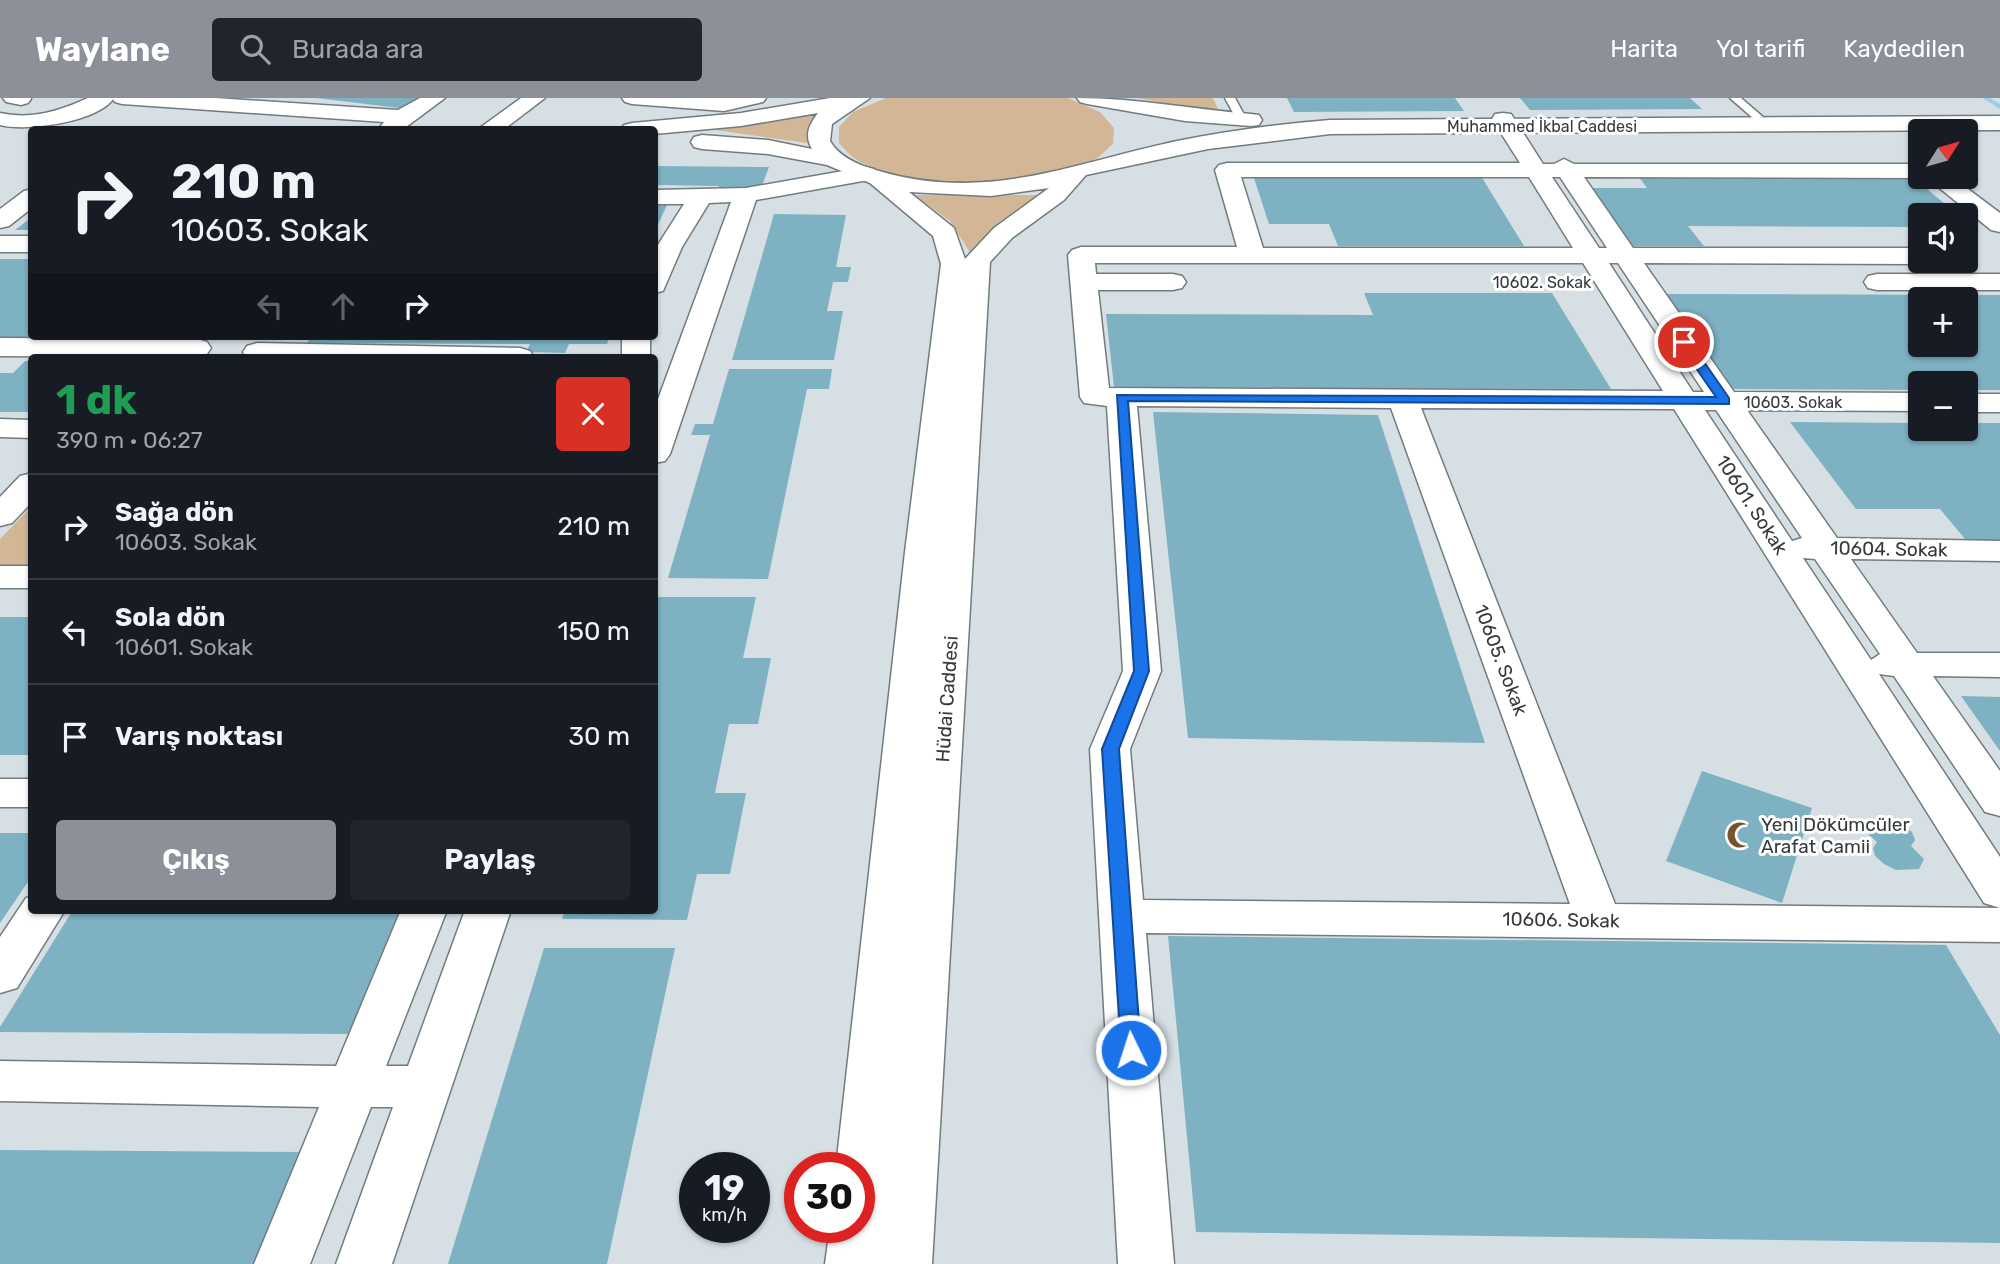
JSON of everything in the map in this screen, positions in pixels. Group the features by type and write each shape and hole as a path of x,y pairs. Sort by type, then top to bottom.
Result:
{"street":[{"path":"13,98 22,98"},
{"path":"0,107 22,98"},
{"path":"122,98 265,103 396,123 435,98"},
{"path":"494,126 535,98"},
{"path":"632,98 724,106 755,98"},
{"path":"658,128 808,111 858,98"},
{"path":"835,160 819,142 821,124 840,107 858,98"},
{"path":"1079,172 1115,154 1124,132 1110,111 1086,98"},
{"name":"Muhammed İkbal Caddesi","path":"1086,98 1175,114 1242,120 1987,120"},
{"path":"0,119 10,122 50,118 107,105"},
{"name":"Muhammed İkbal Caddesi","path":"872,176 930,187 979,189 1028,185 1151,154 1281,131 1330,127 1758,117 1987,120"},
{"name":"10601. Sokak","path":"1520,122 1551,170 1601,269 2000,892"},
{"path":"0,134 28,134"},
{"path":"658,142 768,147 835,160 872,176"},
{"path":"1252,255 1227,170 1908,171"},
{"name":"Hüdai Caddesi","path":"905,1264 977,261 1003,233 1056,195 1079,172"},
{"path":"658,197 746,195 872,176"},
{"name":"Hüdai Caddesi","path":"864,1152 922,552 954,264 945,233 872,176"},
{"path":"1954,189 2000,225"},
{"path":"658,443 746,195"},
{"path":"658,266 662,247 700,198"},
{"path":"0,220 28,199"},
{"path":"0,244 28,244"},
{"name":"10602. Sokak","path":"1082,268 1252,255 1601,269 1908,256"},
{"path":"1082,268 1194,282"},
{"name":"10603. Sokak","path":"1082,268 1095,397 1908,402"},
{"name":"10601. Sokak","path":"1601,269 1657,282 1725,401 2000,802"},
{"path":"1849,282 2000,282"},
{"path":"255,354 278,340"},
{"path":"0,347 197,347"},
{"path":"1121,397 1142,671 1110,749 1146,1264"},
{"name":"10605. Sokak","path":"1403,399 1599,921"},
{"path":"1978,403 2000,403"},
{"path":"0,428 28,429"},
{"path":"0,516 28,487"},
{"name":"10604. Sokak","path":"1779,547 2000,551"},
{"path":"0,577 28,578"},
{"path":"1854,664 2000,665"},
{"path":"0,793 28,793"},
{"path":"0,975 39,914"},
{"path":"282,1264 422,914"},
{"path":"363,1264 487,914"},
{"name":"10606. Sokak","path":"1122,916 2000,925"},
{"path":"0,1081 426,1086"},
{"path":"853,1264 855,1243"}],"lane":[{"path":"1230,98 1242,120"},
{"path":"1735,98 1758,117"}],"shaded area":[{"path":"886,98 1068,98 1100,112 1114,128 1113,144 1092,161 1038,177 972,183 906,177 877,170 854,158 839,143 839,127 853,112"},
{"path":"1137,98 1213,98 1220,113"},
{"path":"832,109 814,144 708,129"},
{"path":"915,195 1041,195 999,222 971,254 950,221"},
{"path":"28,510 28,569 0,569 0,539"}],"building":[{"path":"316,98 425,98 408,109"},
{"path":"1287,98 1455,98 1464,111 1294,112"},
{"path":"1520,98 1690,98 1702,109 1530,110"},
{"path":"658,166 769,167 760,191 717,191 719,186 658,185"},
{"path":"1253,175 1481,176 1524,246 1338,246 1329,224 1269,224"},
{"path":"1639,177 1908,178 1908,189 1927,189 1944,203 1908,203 1908,227 1688,226 1704,246 1632,246 1588,188 1647,188"},
{"path":"658,203 668,203 658,224"},
{"path":"774,214 846,215 836,267 851,267 848,282 833,282 827,311 843,311 834,360 732,360"},
{"path":"28,220 28,230 15,230"},
{"path":"0,259 28,259 28,338 0,338"},
{"path":"1364,293 1552,293 1611,389 1114,387 1106,314 1373,315"},
{"path":"1660,294 1908,295 1908,357 1978,357 1978,295 2000,295 2000,390 1978,390 1978,371 1908,371 1908,390 1731,389"},
{"path":"309,340 608,340 607,344 569,344 565,353 526,352 530,344 307,343"},
{"path":"28,361 28,412 0,412 0,373 13,373"},
{"path":"729,369 832,369 829,389 807,389 768,579 668,578 710,435 691,435 695,424 713,424"},
{"path":"1153,412 1378,415 1485,743 1188,738"},
{"path":"1790,422 1908,423 1908,441 1978,441 1978,423 2000,423 2000,545 1970,545 1940,509 1856,509"},
{"path":"658,597 756,597 743,658 771,658 758,724 729,724 715,793 746,793 730,874 697,874 687,920 562,919 564,914 658,914"},
{"path":"0,617 28,617 28,755 0,755"},
{"path":"1961,696 2000,697 2000,751"},
{"name":"Yeni Dökümcüler Arafat Camii","path":"1702,771 1812,808 1782,903 1666,861"},
{"path":"1885,817 1898,821 1912,832 1915,840 1911,846 1924,859 1919,869 1896,870 1875,856 1873,848 1877,842 1867,833 1865,825 1869,820"},
{"path":"0,833 28,833 28,882 0,923"},
{"path":"71,914 404,914 357,1034 0,1032 0,1027"},
{"path":"1168,936 1946,945 2000,1035 2000,1243 1196,1232"},
{"path":"544,948 675,948 607,1264 448,1264"},
{"path":"0,1150 310,1152 265,1264 0,1264"}],"waterway":[{"path":"1986,98 2000,107"}],"place":[{"name":"Yeni Dökümcüler Arafat Camii","path":"1740,835"}],"route":[{"path":"1131,1050 1110,749 1142,671 1121,397 1725,401 1684,342"}]}
